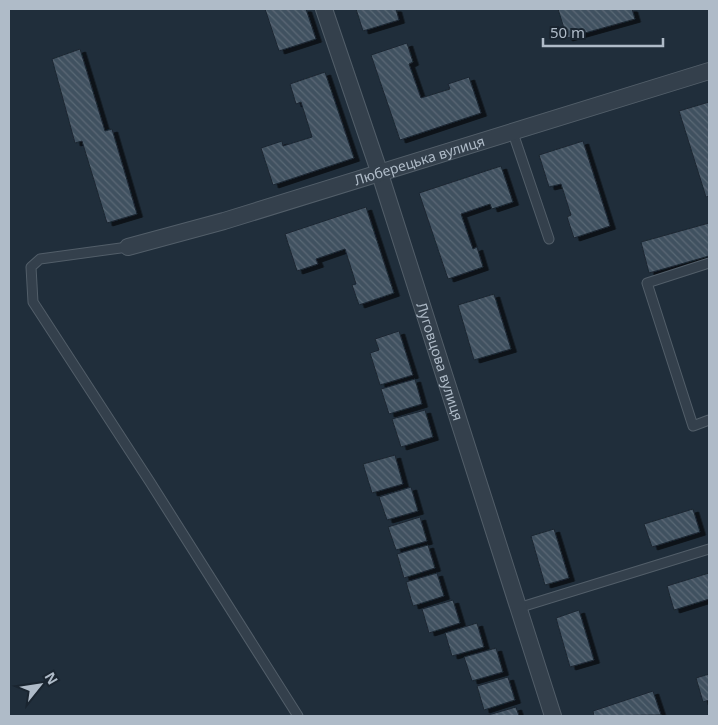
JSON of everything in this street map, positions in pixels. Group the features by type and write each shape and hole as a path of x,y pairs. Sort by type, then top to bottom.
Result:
{"street":[{"name":"Луговцова вулиця","path":"324,9 380,174 553,716"},
{"name":"Люберецька вулиця","path":"128,247 224,221 380,174 709,70"}],"lane":[{"path":"513,132 550,239"},
{"path":"128,247 40,259 31,267 32,302 150,482 298,716"},
{"path":"709,263 647,283 693,426 709,420"},
{"path":"518,608 709,549"}],"building":[{"path":"265,9 306,9 316,39 279,51"},
{"path":"356,9 396,9 399,20 363,31"},
{"path":"558,9 632,9 635,19 567,38"},
{"path":"407,43 413,62 409,64 421,98 450,89 448,84 469,77 481,113 400,140 371,55"},
{"path":"80,49 105,131 112,129 137,214 107,223 82,141 75,143 52,59"},
{"path":"325,72 354,158 273,185 261,148 282,141 283,146 312,137 301,102 296,104 290,84"},
{"path":"709,102 709,196 706,197 679,111"},
{"path":"583,141 610,226 574,238 567,217 571,215 561,184 549,187 539,155"},
{"path":"501,166 513,202 492,209 490,204 461,214 473,249 477,247 483,267 448,279 419,193"},
{"path":"366,207 394,293 359,305 352,285 356,284 345,249 316,259 318,264 297,271 285,234"},
{"path":"709,223 709,256 649,273 641,242"},
{"path":"494,294 511,349 474,360 458,305"},
{"path":"399,331 413,375 380,385 370,353 379,350 375,339"},
{"path":"415,379 422,404 389,414 381,389"},
{"path":"425,410 433,437 401,447 392,419"},
{"path":"395,455 403,484 372,493 363,464"},
{"path":"411,487 418,511 387,520 379,497"},
{"path":"693,509 700,532 652,547 644,524"},
{"path":"420,517 427,541 396,550 388,527"},
{"path":"554,529 569,578 545,585 531,536"},
{"path":"428,545 435,568 404,578 397,554"},
{"path":"437,573 444,596 413,606 406,582"},
{"path":"709,573 709,599 674,610 667,586"},
{"path":"453,600 460,623 429,633 422,609"},
{"path":"579,610 594,660 570,667 556,618"},
{"path":"477,623 484,647 452,656 445,633"},
{"path":"496,648 503,672 472,681 464,657"},
{"path":"709,674 709,700 703,702 696,678"},
{"path":"508,677 515,700 484,710 477,686"},
{"path":"653,691 661,715 594,716 593,711"},
{"path":"516,707 519,716 485,716"}]}
